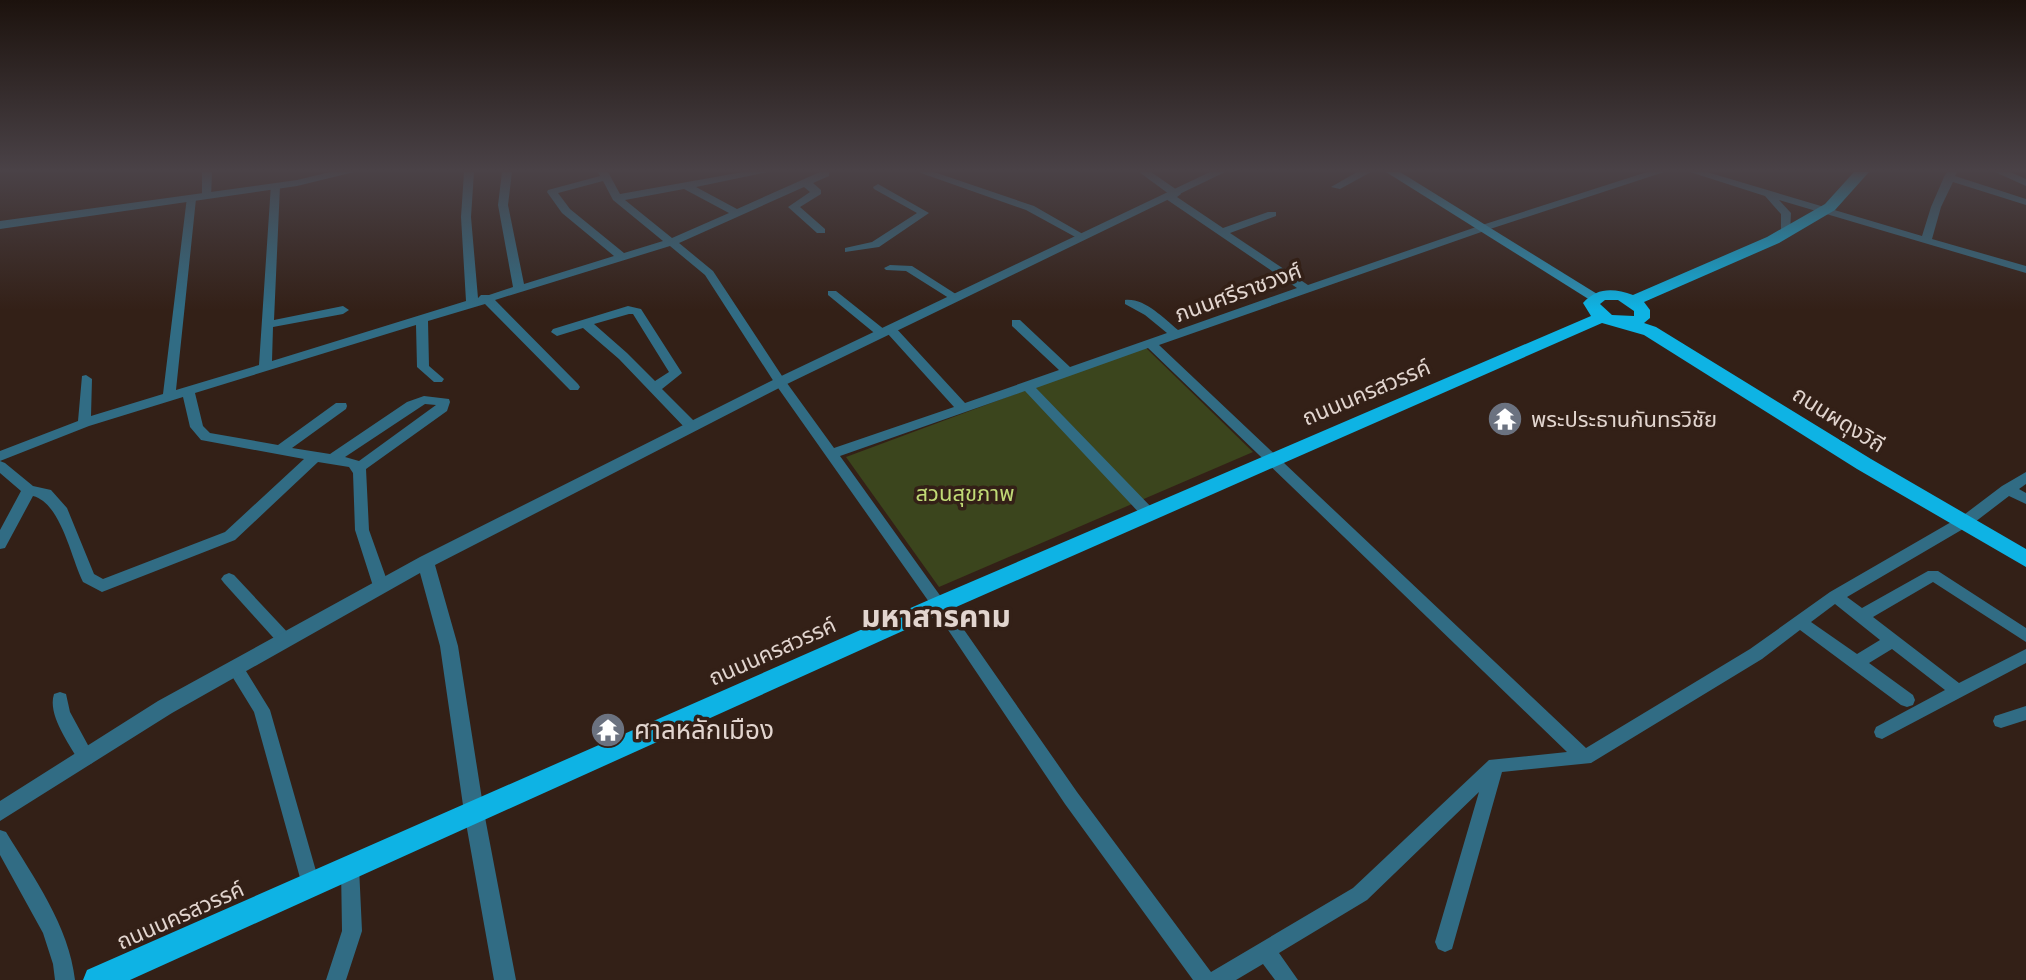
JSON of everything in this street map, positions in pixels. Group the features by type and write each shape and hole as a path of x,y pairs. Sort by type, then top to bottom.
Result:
{"main road":[{"path":"1466,218 1595,297 1609,294 1638,308"},
{"path":"1638,308 1812,218"},
{"path":"1595,297 1591,306 1602,317"},
{"path":"1625,323 1638,321 1638,308"},
{"name":"ถนนผดุงวิถี","path":"1638,308 1658,328 1969,518 2026,559"},
{"name":"ถนนผดุงวิถี","path":"1602,317 1650,331 1864,464 2026,546"},
{"name":"ถนนนครสวรรค์","path":"97,980 939,605 1602,317"}],"street":[{"path":"0,225 53,218"},
{"path":"169,397 189,218"},
{"path":"265,367 273,218"},
{"path":"466,218 479,299 574,387"},
{"path":"505,218 519,287"},
{"path":"574,218 622,257"},
{"path":"640,218 709,273 780,382 939,605 1071,798 1205,980"},
{"path":"0,456 46,435 479,299 669,243 726,218"},
{"path":"806,218 821,231"},
{"path":"849,250 875,245 917,218"},
{"path":"1048,218 1083,237"},
{"path":"0,812 165,707 426,562 780,382 1125,218"},
{"path":"1203,218 1306,289"},
{"path":"1222,232 1262,218"},
{"name":"ภนนศรีราชวงศ์","path":"831,454 1515,218"},
{"path":"1785,233 1786,218"},
{"path":"1848,218 2026,270"},
{"path":"1926,240 1934,218"},
{"path":"890,268 908,268 956,298"},
{"path":"832,293 886,331 963,408"},
{"path":"1129,302 1149,312 1177,335"},
{"path":"267,325 343,310"},
{"path":"557,332 628,310 637,311 676,373 654,388"},
{"path":"422,319 423,367 438,379"},
{"path":"585,323 692,427"},
{"path":"1016,323 1068,372"},
{"path":"1151,344 1585,758"},
{"path":"84,423 86,379"},
{"path":"1028,387 1149,514"},
{"path":"188,391 197,427 206,437 353,463 357,469 362,530 381,586"},
{"path":"334,458 412,405 424,400 444,402 442,408 357,469"},
{"path":"280,450 341,406"},
{"path":"0,466 29,490 46,494 62,512 88,578 102,586 230,536 316,456"},
{"path":"1217,980 1360,894 1495,765 1585,758 1756,654 1835,596 1969,518 2026,477"},
{"path":"2007,489 2026,499"},
{"path":"0,544 29,490"},
{"path":"426,562 449,646 474,812 505,980"},
{"path":"1862,616 1933,575 2026,636"},
{"path":"229,579 285,640"},
{"path":"1835,596 1958,691"},
{"path":"1799,621 1907,700"},
{"path":"1856,663 1893,640"},
{"path":"1882,732 2026,655"},
{"path":"235,668 262,710 311,885"},
{"path":"60,699 62,713 86,758"},
{"path":"2001,721 2026,713"},
{"path":"1445,942 1495,765"},
{"path":"0,838 32,893 65,963 65,980"},
{"path":"336,980 352,931 350,867"},
{"path":"1265,951 1288,980"}],"green space":[{"name":"สวนสุขภาพ","path":"1144,346 1253,452 939,587 846,457"}],"place":[{"name":"พระประธานกันทรวิชัย","path":"1505,419"},
{"name":"ศาลหลักเมือง","path":"608,730"}],"district":[{"name":"มหาสารคาม","path":"936,617"}]}
